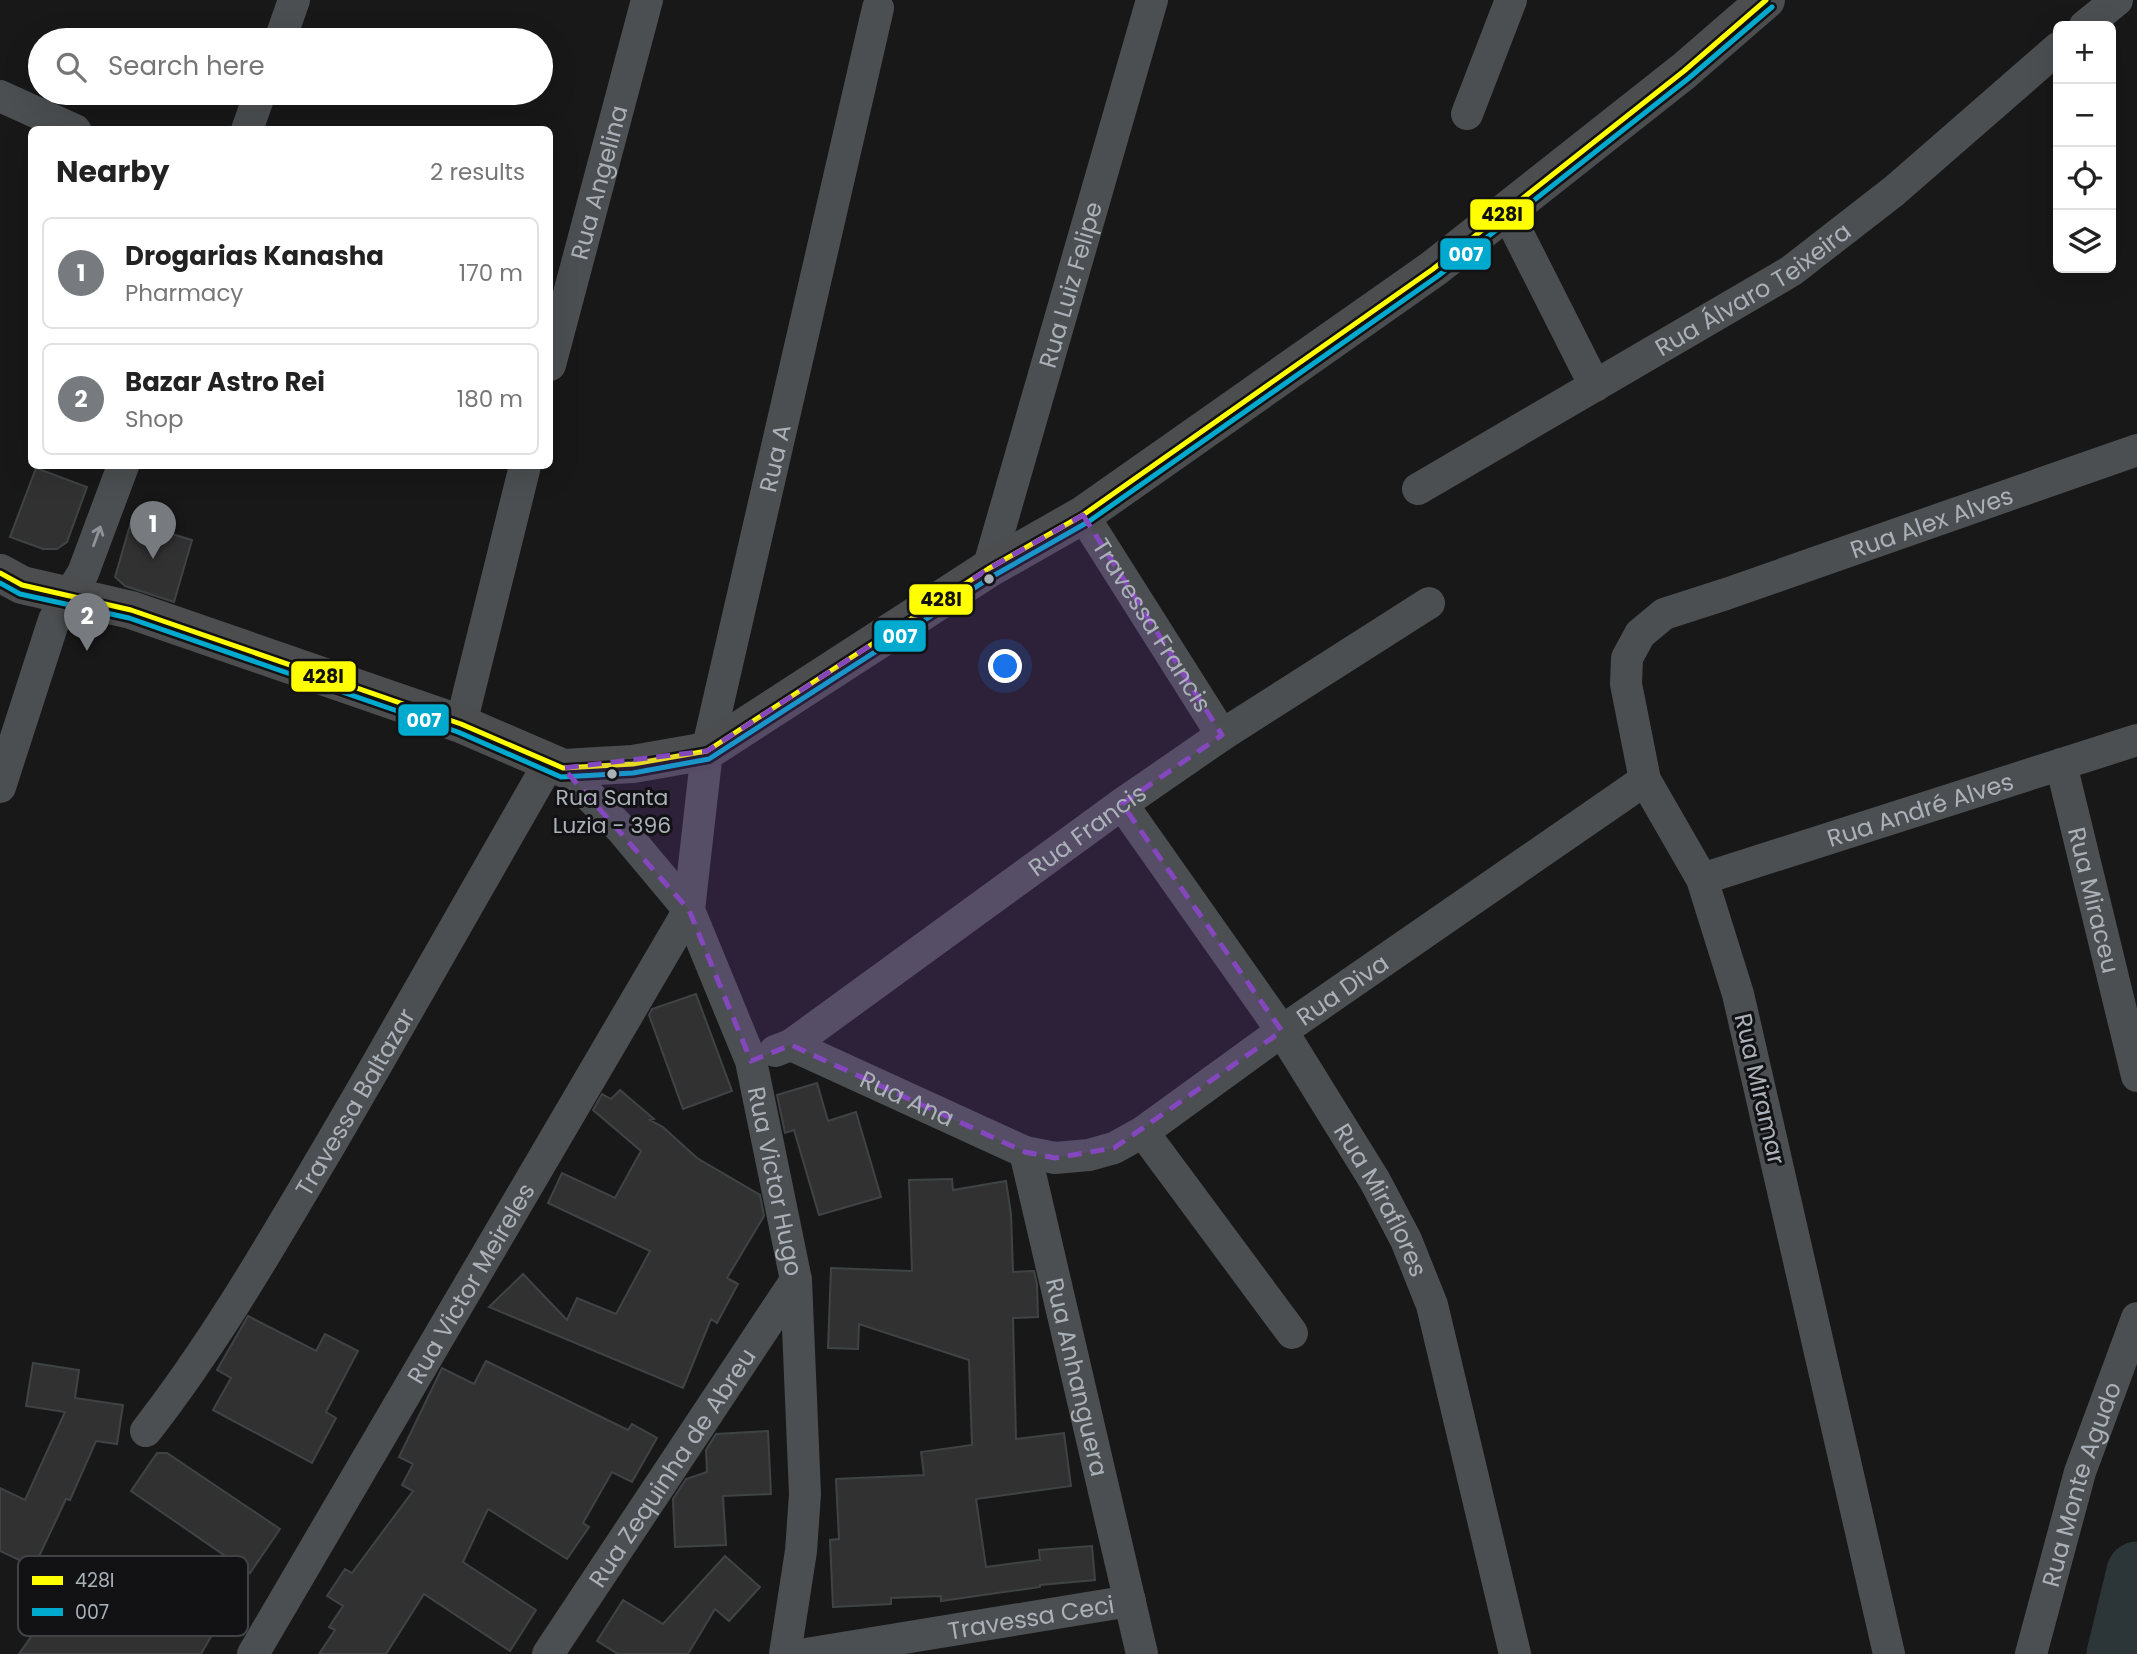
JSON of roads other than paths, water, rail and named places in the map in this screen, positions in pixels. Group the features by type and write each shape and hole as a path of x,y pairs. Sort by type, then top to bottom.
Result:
{"main road":[{"path":"0,573 22,585 131,610 461,723 556,765 633,764 707,751 988,569 1083,515 1433,269 1684,71 1766,0"}],"street":[{"path":"284,28 294,0"},
{"name":"Rua Angelina","path":"553,354 647,0"},
{"name":"Rua Luiz Felipe","path":"988,569 1152,0"},
{"path":"1467,114 1511,0"},
{"path":"2091,21 2117,0"},
{"name":"Rua A","path":"689,910 707,751 878,8"},
{"name":"Rua Álvaro Teixeira","path":"1418,489 1791,271 1894,191 2053,52"},
{"path":"0,96 66,126"},
{"path":"249,126 256,105"},
{"path":"1507,212 1595,386"},
{"name":"Rua Alex Alves","path":"1726,594 2137,450"},
{"path":"0,788 54,620 83,573 122,469"},
{"path":"461,723 523,469"},
{"name":"Travessa Francis","path":"1083,515 1223,735"},
{"name":"Rua Miramar","path":"1726,594 1664,614 1640,634 1627,658 1626,684 1645,780 1702,879 1738,994 1889,1654"},
{"name":"Rua Francis","path":"751,1061 791,1045 1122,804 1223,735 1429,603"},
{"name":"Rua André Alves","path":"1702,879 2137,740"},
{"name":"Rua Miraceu","path":"2062,764 2137,1076"},
{"name":"Rua Victor Hugo","path":"556,765 622,830 689,910 751,1061 796,1280 805,1494 802,1551 785,1654"},
{"name":"Travessa Baltazar","path":"146,1431 187,1379 244,1291 556,765"},
{"name":"Rua Diva","path":"1025,1152 1055,1158 1090,1155 1114,1148 1143,1132 1282,1031 1645,780"},
{"name":"Rua Miraflores","path":"1122,804 1282,1031 1375,1181 1406,1240 1432,1305 1515,1654"},
{"name":"Rua Victor Meireles","path":"253,1654 689,910"},
{"name":"Rua Ana","path":"791,1045 1025,1152"},
{"path":"1143,1132 1292,1333"},
{"name":"Rua Anhanguera","path":"1025,1152 1142,1654"},
{"name":"Rua Zequinha de Abreu","path":"548,1654 796,1280"},
{"name":"Rua Monte Agudo","path":"2031,1654 2080,1472 2137,1318"},
{"name":"Travessa Ceci","path":"806,1654 1130,1601"}],"waterway":[{"path":"2117,1654 2137,1572"}],"place":[{"name":"Drogarias Kanasha","path":"153,559"},
{"name":"Bazar Astro Rei","path":"87,651"},
{"name":"Rua Santa Luzia - 396","path":"612,774"}]}
